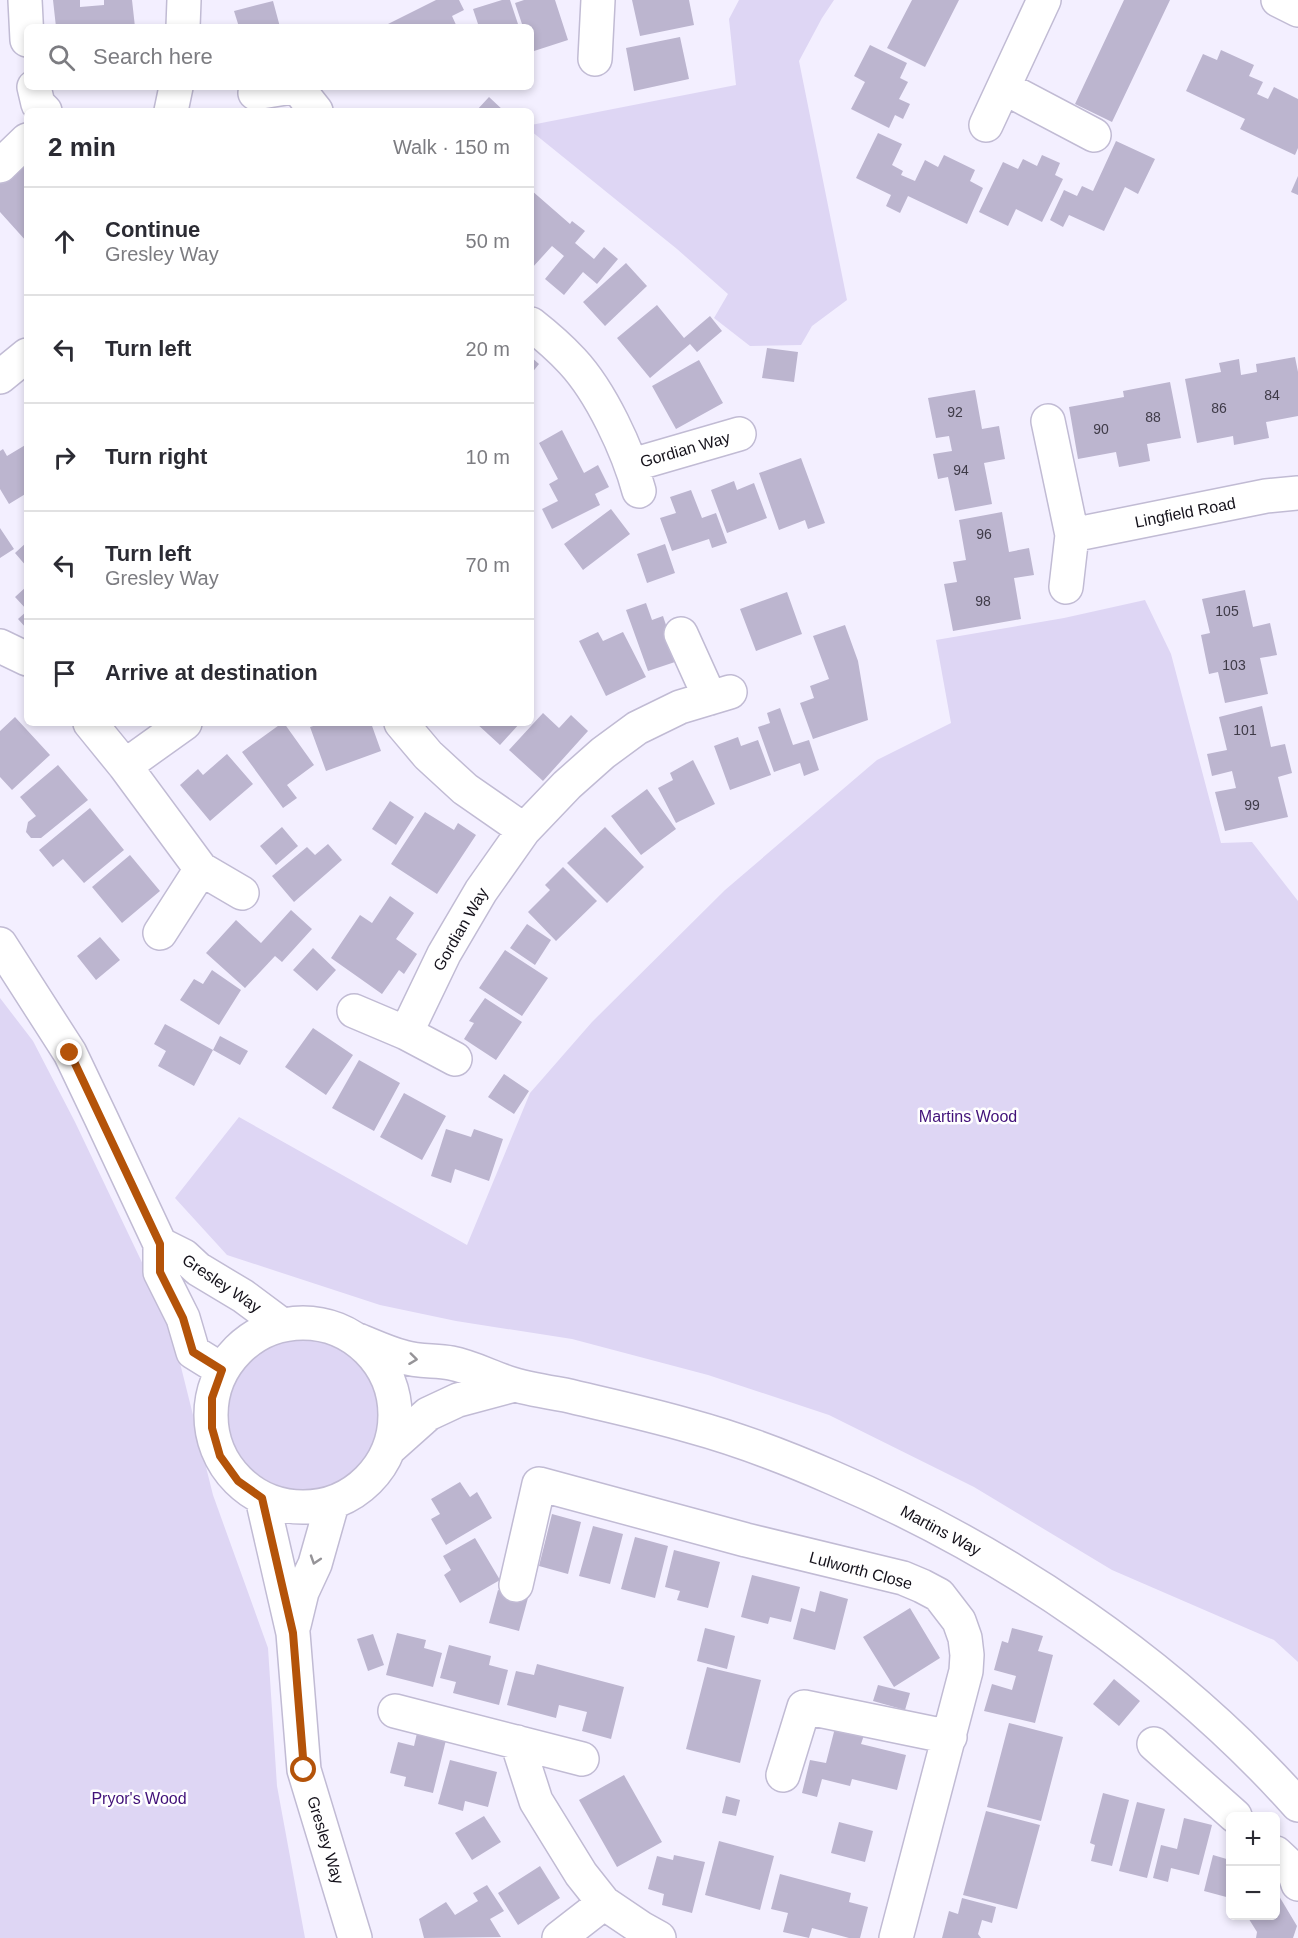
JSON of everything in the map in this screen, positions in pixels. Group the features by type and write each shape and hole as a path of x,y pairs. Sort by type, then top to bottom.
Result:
{"street":[{"path":"25,0 26,24"},
{"path":"183,24 184,0"},
{"path":"595,59 598,0"},
{"path":"986,125 1044,0"},
{"path":"1278,0 1298,10"},
{"path":"0,41 24,40"},
{"path":"1005,88 1094,135"},
{"path":"35,90 38,104 42,108"},
{"path":"172,108 175,90"},
{"path":"255,93 274,90"},
{"path":"299,90 314,108"},
{"path":"0,166 24,143"},
{"name":"Gordian Way","path":"534,327 572,361 596,393 635,478 739,434"},
{"path":"0,377 24,357"},
{"path":"1048,421 1072,535 1066,587"},
{"name":"Lingfield Road","path":"1072,535 1266,496 1298,493"},
{"name":"Gordian Way","path":"406,1033 444,954 481,891 524,830 574,779 603,753 637,728 680,707 720,695 681,634"},
{"path":"0,646 24,658"},
{"path":"92,726 201,869 242,893"},
{"path":"125,766 181,726"},
{"path":"404,726 428,754 465,789 524,830"},
{"path":"160,933 201,869"},
{"name":"Gresley Way","path":"0,944 70,1053 160,1244 160,1272 183,1318 193,1352 222,1370"},
{"path":"354,1011 406,1033 455,1059"},
{"name":"Gresley Way","path":"160,1244 184,1256 198,1269 243,1296 282,1325"},
{"path":"309,1322 334,1328 358,1340 379,1362 393,1389 396,1419 391,1447 377,1472 364,1485 332,1504 308,1508 284,1506 262,1498 238,1481 220,1456 212,1428 212,1398 222,1370 237,1350 258,1334 282,1325 309,1322"},
{"name":"Martins Way","path":"358,1340 405,1358 452,1363 513,1385 613,1406 692,1426 794,1461 877,1496 949,1532 1015,1571 1088,1619 1155,1669 1213,1721 1298,1805"},
{"name":"Martins Way","path":"391,1447 428,1414 458,1400 513,1385"},
{"name":"Lulworth Close","path":"516,1585 539,1484 746,1540 903,1578 939,1595 959,1621 967,1655 966,1671 896,1938"},
{"name":"Gresley Way","path":"262,1498 293,1633 304,1770 355,1938"},
{"name":"Gresley Way","path":"293,1633 302,1592 315,1564 332,1504"},
{"path":"783,1775 804,1707 950,1737"},
{"path":"395,1711 582,1759"},
{"path":"517,1742 536,1801 581,1874 604,1903 659,1938"},
{"path":"1154,1744 1230,1812"},
{"path":"1280,1857 1293,1869 1298,1884"},
{"path":"559,1938 604,1903"}],"green space":[{"path":"739,0 834,0 799,61 847,300 812,326 801,345 750,346 714,318 728,294 677,249 534,133 534,124 736,85 729,19"},
{"name":"Martins Wood","path":"1145,600 1171,654 1221,843 1252,842 1298,901 1298,1662 1274,1640 1112,1570 974,1487 829,1415 708,1375 572,1339 456,1321 380,1305 227,1255 175,1198 239,1117 467,1245 530,1093 592,1022 725,890 877,760 951,723 936,640 1064,618"},
{"name":"Pryor's Wood","path":"0,998 33,1041 75,1122 169,1319 213,1495 268,1648 277,1786 305,1938 0,1938"},
{"path":"308,1327 324,1328 339,1333 366,1351 384,1378 389,1393 389,1425 384,1440 366,1467 339,1485 324,1490 308,1491 292,1490 277,1485 250,1467 232,1440 227,1425 226,1409 227,1393 232,1378 250,1351 277,1333 292,1328"}],"building":[{"path":"53,0 80,0 80,7 104,5 104,0 132,0 135,24 56,24"},
{"path":"436,0 459,0 464,10 452,16 456,24 388,24"},
{"path":"502,0 510,0 518,24 478,24 473,9"},
{"path":"524,0 555,0 568,40 534,51 534,24 522,24 515,3"},
{"path":"632,0 689,0 694,25 640,36"},
{"path":"912,0 959,0 925,67 887,48"},
{"path":"1124,0 1170,0 1112,122 1075,104"},
{"path":"273,1 279,24 238,24 234,11"},
{"path":"680,37 689,79 634,91 626,48"},
{"path":"870,45 907,63 900,78 908,82 899,99 910,104 903,119 895,115 889,128 851,109 865,82 854,76"},
{"path":"1221,50 1254,65 1249,76 1263,82 1257,94 1268,99 1274,87 1298,99 1298,148 1295,155 1240,129 1245,119 1186,91 1203,54 1217,60"},
{"path":"489,97 501,108 479,108"},
{"path":"878,133 902,144 892,165 903,171 901,175 915,181 925,160 938,167 944,155 975,170 970,181 983,188 967,224 908,196 900,213 886,206 891,195 856,178"},
{"path":"1116,141 1155,159 1138,194 1125,187 1104,231 1069,215 1063,227 1050,220 1064,190 1077,196 1082,186 1093,191"},
{"path":"1042,155 1060,163 1055,175 1063,179 1042,222 1016,209 1008,226 979,212 1003,162 1018,169 1023,159 1037,166"},
{"path":"20,163 24,168 24,239 0,212 0,181"},
{"path":"1298,176 1298,195 1291,192"},
{"path":"534,193 570,224 572,221 585,231 575,243 594,259 604,247 618,259 597,284 583,272 564,295 545,279 564,256 552,246 534,266"},
{"path":"626,263 647,286 605,326 583,302"},
{"path":"657,305 684,338 710,316 722,331 697,352 690,344 650,378 617,338"},
{"path":"767,348 798,352 794,382 762,378"},
{"path":"1295,357 1298,372 1298,416 1266,422 1269,438 1234,445 1233,436 1197,443 1185,379 1221,372 1219,363 1239,359 1241,375 1257,372 1256,364"},
{"path":"534,360 539,364 534,370"},
{"path":"699,360 723,403 676,429 652,386"},
{"path":"1170,382 1181,438 1147,444 1150,461 1119,467 1116,452 1078,459 1069,407 1124,397 1123,391"},
{"path":"975,390 982,429 999,426 1005,459 984,463 992,504 955,511 948,477 938,479 933,454 952,451 949,436 936,438 928,398"},
{"path":"562,430 584,473 598,465 609,487 595,494 600,505 552,529 542,509 558,501 549,484 558,479 539,443"},
{"path":"24,446 24,495 9,504 0,489 0,451 3,449 7,456"},
{"path":"801,458 825,523 808,529 805,520 779,530 759,473"},
{"path":"734,481 737,490 754,483 767,518 727,533 711,490"},
{"path":"691,490 702,518 716,513 727,543 712,548 709,539 672,551 660,518 676,513 670,497"},
{"path":"611,509 630,534 583,570 564,544"},
{"path":"1002,512 1009,552 1029,548 1034,575 1014,578 1021,619 953,631 944,584 957,582 953,562 966,560 959,520"},
{"path":"0,528 14,549 0,558"},
{"path":"665,544 675,573 647,583 637,554"},
{"path":"24,545 24,564 15,553"},
{"path":"24,589 24,607 15,597"},
{"path":"1245,590 1253,627 1270,623 1277,655 1260,658 1268,694 1225,703 1218,672 1209,674 1201,635 1210,633 1202,599"},
{"path":"787,592 802,634 756,651 740,609"},
{"path":"646,603 652,620 663,616 678,661 648,671 626,610"},
{"path":"24,614 24,626 18,619"},
{"path":"845,625 858,661 868,720 813,739 800,703 814,698 810,686 829,679 813,636"},
{"path":"598,632 603,641 623,632 646,677 606,696 579,641"},
{"path":"1262,706 1271,747 1285,744 1292,773 1278,777 1288,817 1225,831 1215,792 1236,788 1232,771 1212,776 1207,754 1227,750 1219,717"},
{"path":"780,708 793,745 809,740 819,770 804,776 800,763 774,772 758,727 770,723 767,713"},
{"path":"543,713 559,728 571,715 588,731 543,781 509,750 531,726 534,726 534,723"},
{"path":"15,717 50,755 12,790 0,777 0,731"},
{"path":"278,726 286,726 314,765 287,785 297,798 283,808 242,752"},
{"path":"372,726 381,751 326,771 310,727"},
{"path":"479,726 517,726 500,745"},
{"path":"738,737 741,746 758,740 771,775 730,790 714,746"},
{"path":"227,754 253,784 210,821 180,785 198,769 203,775"},
{"path":"693,760 715,804 676,823 658,788 673,780 670,773"},
{"path":"58,765 88,800 41,838 31,838 26,832 28,822 36,816 20,797"},
{"path":"647,789 676,829 641,855 611,816"},
{"path":"390,801 414,817 396,845 372,829"},
{"path":"90,808 124,850 84,883 63,859 53,867 39,850"},
{"path":"425,812 454,830 458,823 476,835 437,894 391,864"},
{"path":"282,827 298,846 276,865 260,846"},
{"path":"605,827 644,867 607,903 567,863"},
{"path":"328,844 342,860 294,902 272,876 307,847 315,855"},
{"path":"130,855 160,891 122,923 92,887"},
{"path":"563,867 597,901 556,941 528,912 550,890 545,885"},
{"path":"390,896 414,913 396,939 417,954 404,974 399,970 382,994 331,958 360,915 372,923"},
{"path":"291,910 312,929 282,962 275,956 245,988 206,953 236,920 261,943"},
{"path":"527,924 551,940 535,965 510,948"},
{"path":"100,937 120,960 96,980 77,956"},
{"path":"313,948 336,970 317,991 293,970"},
{"path":"505,950 548,978 522,1016 479,988"},
{"path":"212,970 241,990 219,1025 180,1000 194,979 203,984"},
{"path":"485,998 522,1022 496,1060 464,1039 474,1023 469,1021"},
{"path":"165,1024 213,1050 194,1086 158,1066 166,1051 154,1044"},
{"path":"313,1028 353,1055 326,1095 285,1067"},
{"path":"220,1036 248,1051 240,1065 213,1050"},
{"path":"359,1060 400,1083 374,1131 332,1108"},
{"path":"504,1074 529,1091 514,1114 488,1097"},
{"path":"404,1093 446,1116 422,1160 380,1137"},
{"path":"446,1129 471,1137 474,1129 503,1139 489,1181 455,1169 451,1183 431,1176"},
{"path":"460,1482 470,1497 477,1492 492,1518 446,1545 431,1519 440,1514 431,1499"},
{"path":"552,1514 581,1522 568,1574 539,1566"},
{"path":"593,1526 623,1534 610,1584 579,1576"},
{"path":"635,1537 668,1546 655,1598 621,1589"},
{"path":"475,1538 500,1580 460,1603 444,1575 451,1570 443,1556"},
{"path":"674,1550 720,1562 708,1608 677,1600 680,1591 665,1587"},
{"path":"752,1575 800,1587 791,1622 770,1617 768,1624 741,1617"},
{"path":"498,1590 528,1598 519,1631 489,1623"},
{"path":"820,1591 848,1599 835,1650 793,1639 801,1608 815,1612"},
{"path":"910,1608 940,1658 894,1687 863,1637"},
{"path":"705,1628 735,1636 727,1669 697,1661"},
{"path":"1012,1628 1043,1636 1038,1651 1053,1655 1035,1723 984,1711 992,1684 1012,1690 1016,1676 994,1670 1002,1641 1008,1643"},
{"path":"397,1633 426,1640 424,1648 442,1653 433,1687 386,1675"},
{"path":"373,1634 384,1665 368,1671 357,1639"},
{"path":"449,1645 491,1656 489,1665 508,1670 499,1705 453,1693 456,1682 440,1678"},
{"path":"537,1664 624,1687 611,1739 582,1731 587,1712 559,1705 556,1718 507,1705 516,1671 534,1675"},
{"path":"707,1667 761,1680 740,1763 686,1749"},
{"path":"1114,1679 1140,1701 1119,1726 1093,1704"},
{"path":"878,1685 910,1693 905,1710 873,1701"},
{"path":"1009,1723 1063,1737 1041,1821 987,1807"},
{"path":"835,1728 864,1735 861,1744 906,1755 897,1790 852,1779 850,1786 822,1779 817,1797 802,1793 810,1760 826,1763"},
{"path":"417,1733 446,1740 433,1793 404,1786 406,1777 390,1773 398,1742 414,1746"},
{"path":"450,1760 497,1772 488,1807 465,1801 463,1811 438,1804"},
{"path":"624,1775 662,1842 617,1867 579,1800"},
{"path":"1103,1793 1129,1800 1112,1866 1091,1861 1095,1845 1090,1843"},
{"path":"726,1796 740,1800 736,1816 722,1813"},
{"path":"1137,1802 1165,1809 1147,1878 1119,1871"},
{"path":"986,1811 1040,1825 1017,1909 963,1895"},
{"path":"484,1816 501,1842 472,1860 455,1833"},
{"path":"1184,1818 1212,1825 1199,1875 1171,1868 1168,1882 1153,1878 1161,1845 1177,1849"},
{"path":"839,1822 873,1831 865,1862 831,1853"},
{"path":"719,1841 774,1856 760,1910 705,1895"},
{"path":"674,1855 705,1862 692,1913 662,1905 664,1894 648,1889 657,1856 673,1860"},
{"path":"1213,1855 1226,1859 1226,1897 1204,1891"},
{"path":"540,1866 560,1898 518,1925 498,1893"},
{"path":"780,1874 851,1893 849,1902 868,1907 860,1938 849,1938 812,1928 809,1938 783,1932 788,1913 771,1909"},
{"path":"487,1885 504,1911 490,1919 501,1937 424,1938 419,1919 446,1902 455,1915 478,1901 473,1893"},
{"path":"962,1898 996,1907 992,1923 982,1920 978,1934 981,1938 942,1938 949,1911 958,1914"},
{"path":"1280,1898 1297,1926 1293,1938 1256,1938 1257,1932 1250,1920 1280,1920"}],"route":[{"path":"70,1053 160,1244 160,1272 183,1318 193,1352 222,1370 212,1398 212,1428 220,1456 238,1481 262,1498 293,1633 304,1770"}]}
